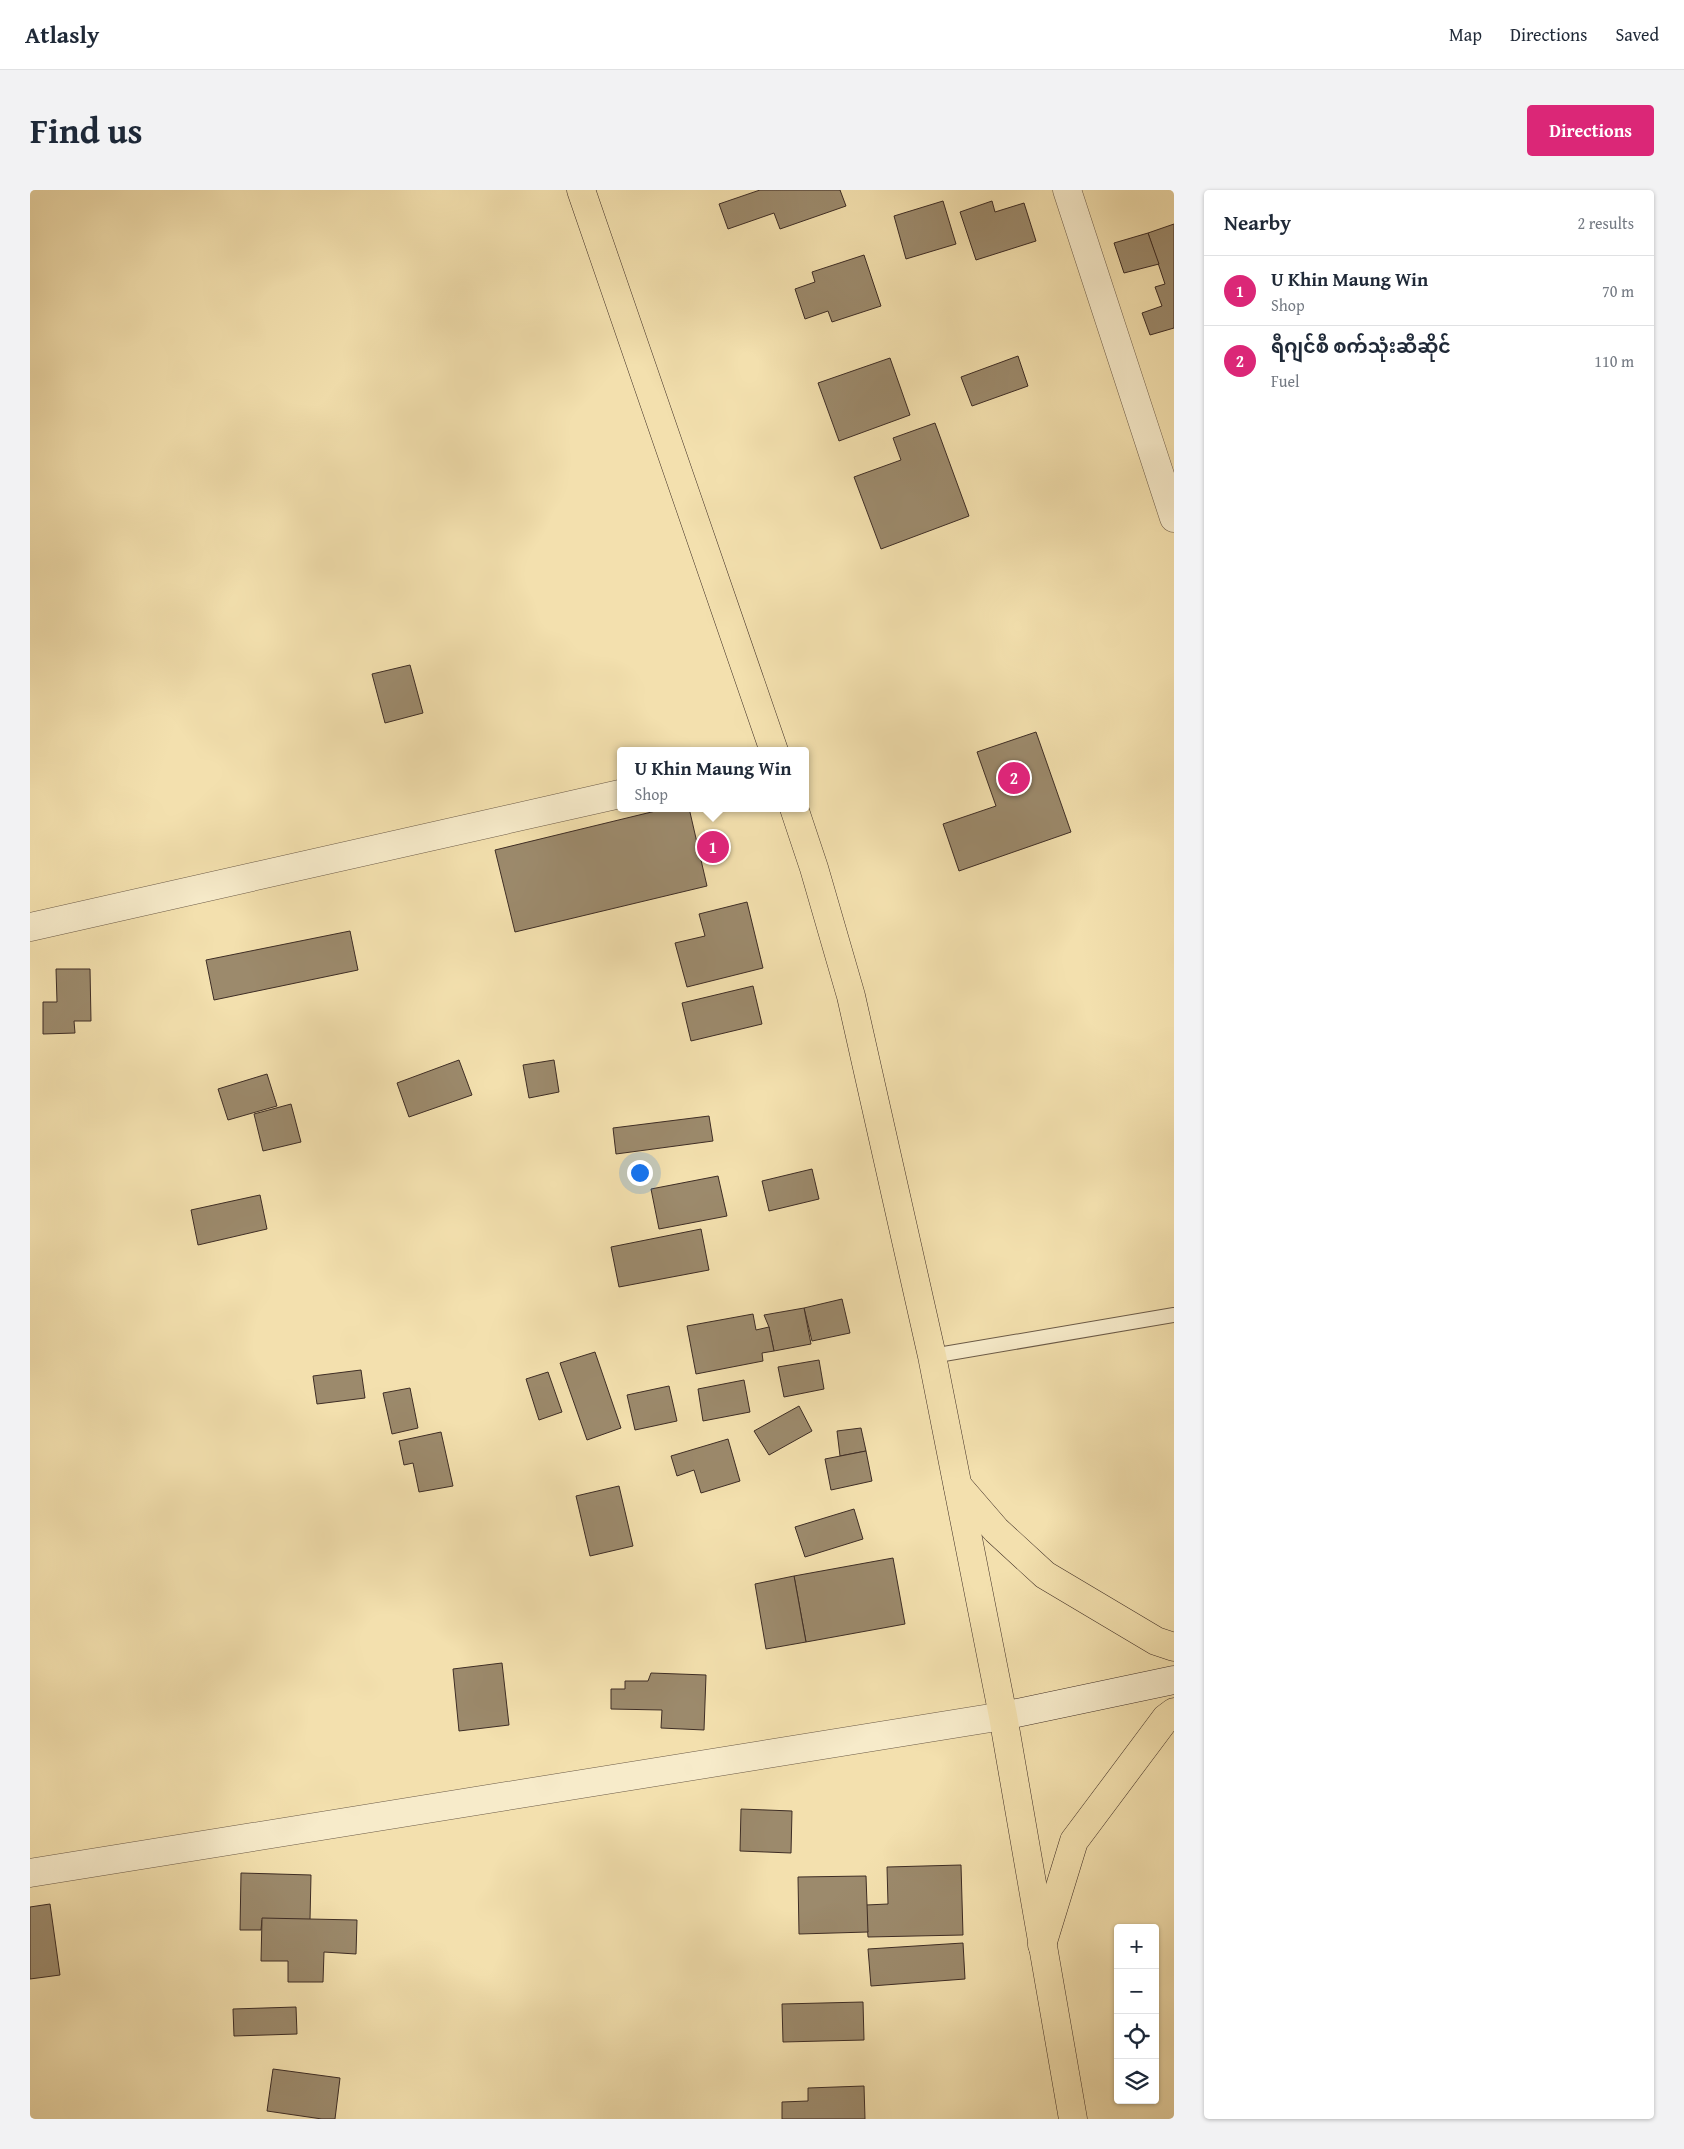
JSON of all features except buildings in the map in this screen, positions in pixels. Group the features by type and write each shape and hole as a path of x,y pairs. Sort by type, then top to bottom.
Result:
{"main road":[{"path":"581,190 773,747"},
{"path":"795,812 814,868 851,996 932,1356 1003,1716 1073,2119"},
{"path":"958,1486 996,1530 1045,1575 1156,1641 1174,1647"},
{"path":"1042,1945 1074,1841 1166,1718 1174,1712"}],"street":[{"path":"1067,190 1174,518"},
{"path":"30,927 617,795"},
{"path":"30,1873 1003,1716 1174,1680"}],"lane":[{"path":"932,1356 1174,1315"}],"place":[{"name":"ရီဂျင်စီ စက်သုံးဆီဆိုင်","path":"1014,778"},
{"name":"U Khin Maung Win","path":"713,847"}]}
